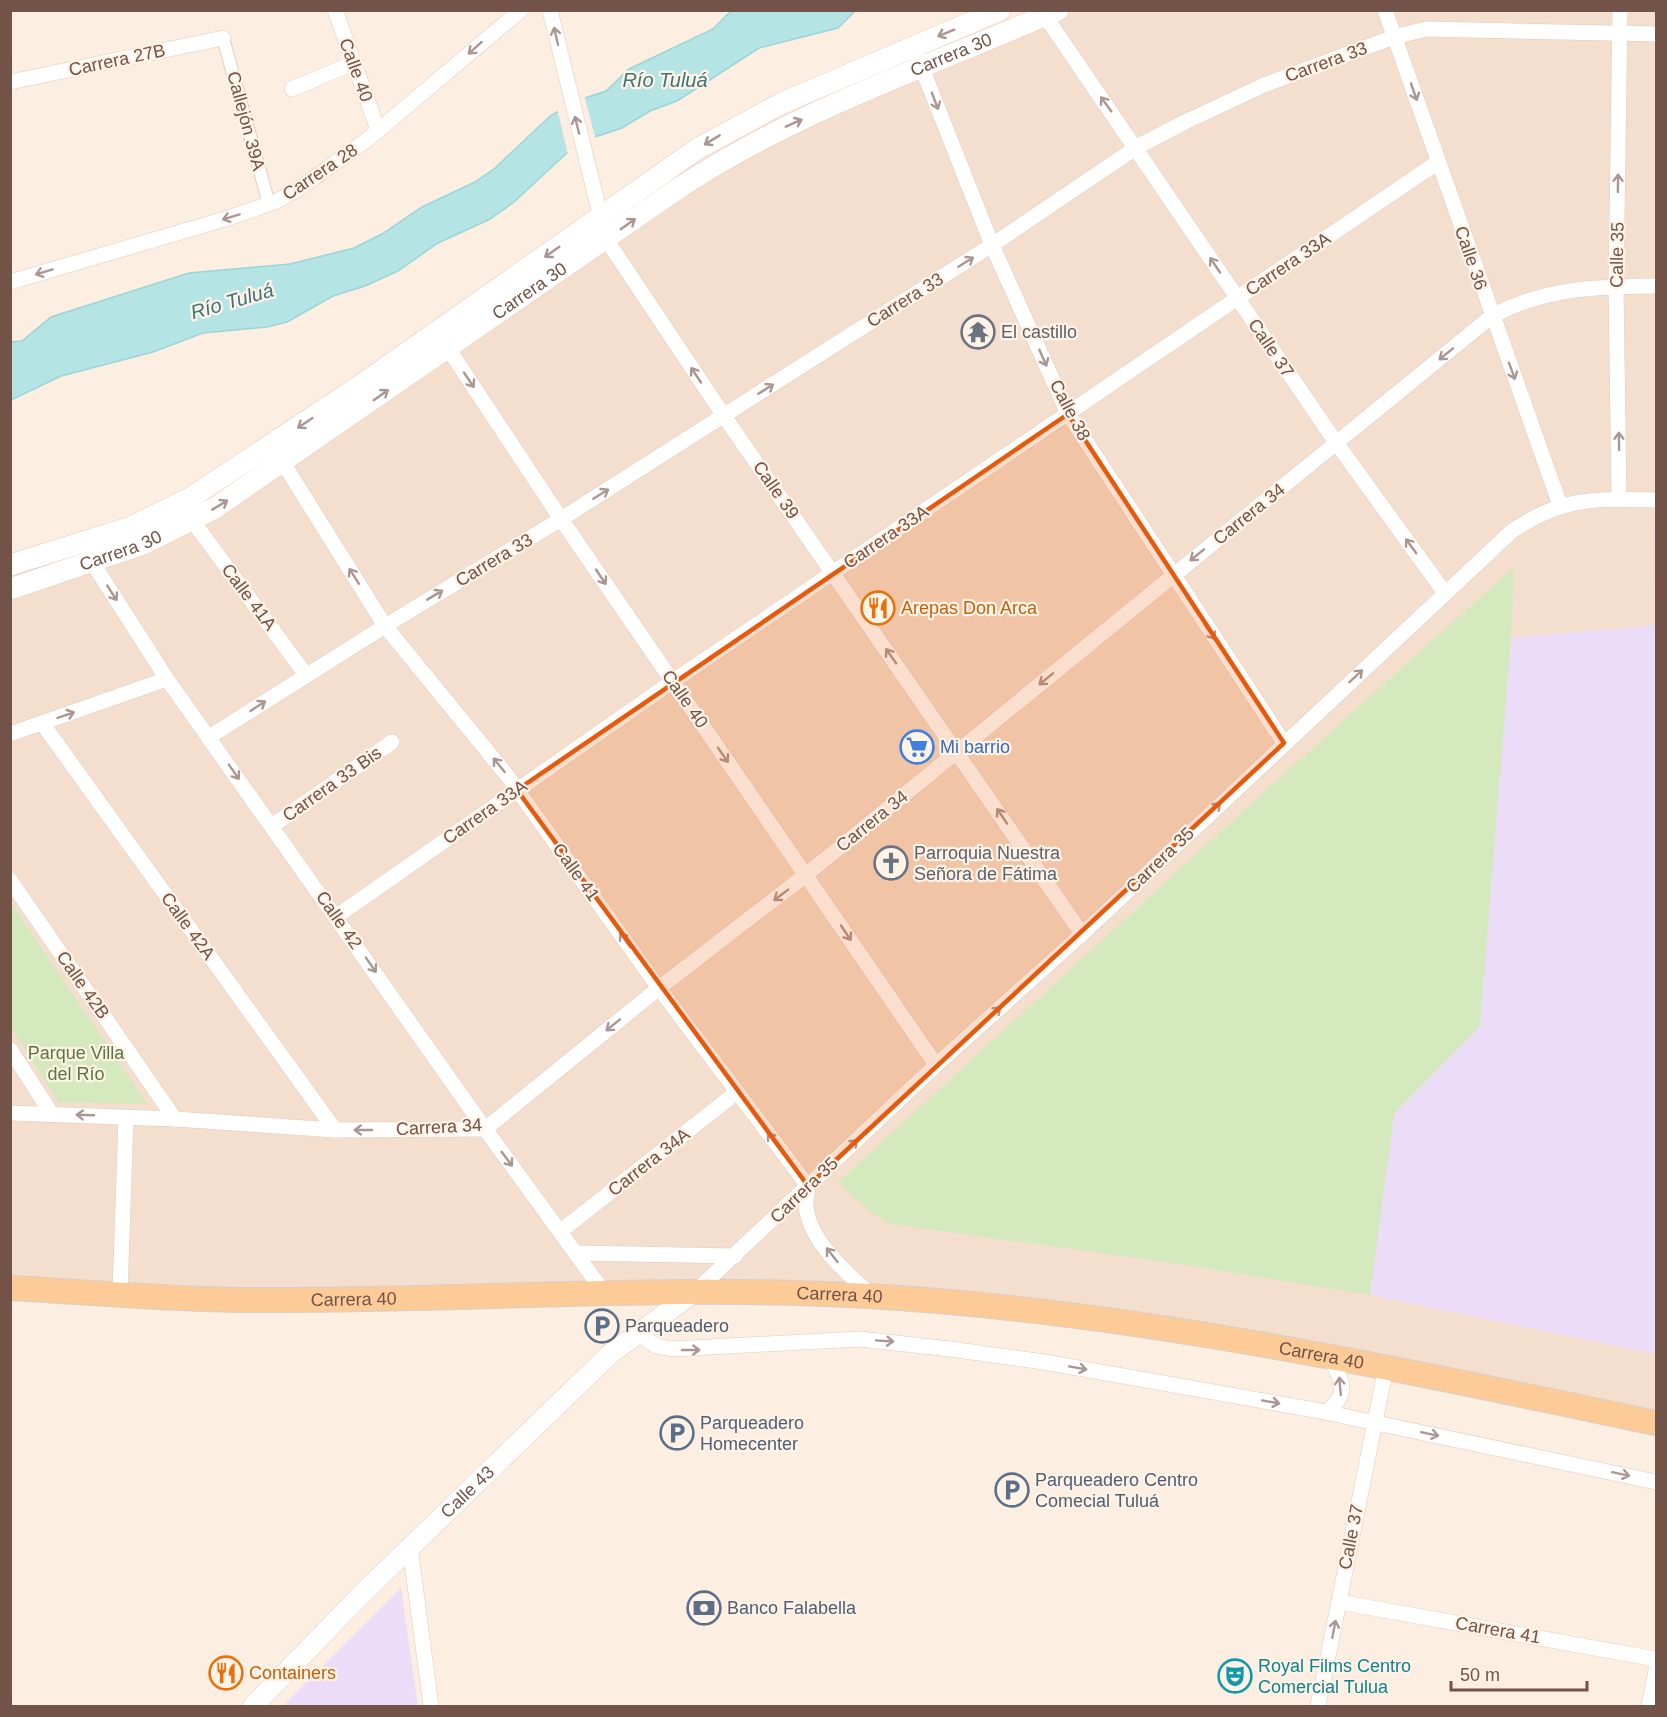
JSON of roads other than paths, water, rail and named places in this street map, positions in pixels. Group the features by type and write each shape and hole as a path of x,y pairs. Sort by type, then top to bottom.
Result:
{"main road":[{"name":"Carrera 30","path":"10,589 143,544 192,520 278,454 442,340 599,218 660,174 727,131 792,99 1000,10"},
{"name":"Carrera 30","path":"442,340 606,239 712,165 744,147 1048,13"},
{"name":"Carrera 30","path":"10,565 85,542 162,514 278,454"},
{"name":"Carrera 40","path":"10,1288 242,1300 696,1291 873,1297 1007,1307 1329,1356 1656,1423"}],"street":[{"name":"Calle 40","path":"335,10 378,130"},
{"name":"Carrera 28","path":"10,282 269,204 297,190 328,170 378,130 521,10"},
{"name":"Calle 39","path":"550,10 599,218 606,239 724,416 1082,934"},
{"name":"Calle 36","path":"1385,10 1560,505"},
{"name":"Calle 35","path":"1619,499 1616,286 1620,10"},
{"name":"Calle 37","path":"1048,13 1337,444 1445,593"},
{"name":"Carrera 33","path":"209,737 724,416 992,245 1137,147 1255,89 1394,37 1426,29 1656,34"},
{"name":"Carrera 27B","path":"10,82 223,38"},
{"name":"Callejón 39A","path":"223,38 269,204"},
{"name":"Calle 38","path":"913,47 992,245 1068,414 1284,743"},
{"path":"292,89 353,63"},
{"name":"Carrera 33A","path":"337,916 672,682 1438,162"},
{"name":"Carrera 34","path":"10,1113 175,1119 335,1130 485,1129 659,988 807,874 1492,316 1533,297 1558,291 1616,286 1656,286"},
{"name":"Calle 40","path":"442,340 672,682 807,874 936,1065"},
{"name":"Calle 41","path":"278,454 385,626 517,790 659,988 808,1186"},
{"name":"Carrera 35","path":"696,1291 936,1065 1082,934 1512,531 1532,518 1560,505 1619,499 1656,500"},
{"name":"Calle 41A","path":"192,520 306,675"},
{"name":"Calle 42","path":"85,542 92,562 167,679 603,1292"},
{"path":"10,734 167,679"},
{"name":"Calle 42A","path":"42,723 335,1130"},
{"name":"Carrera 33 Bis","path":"272,826 392,742"},
{"name":"Calle 42B","path":"10,880 175,1119"},
{"path":"10,1049 51,1113"},
{"name":"Carrera 34A","path":"561,1231 736,1092"},
{"path":"120,1294 126,1117"},
{"path":"808,1186 806,1205 813,1228 845,1272 873,1297"},
{"path":"576,1253 735,1256"},
{"name":"Calle 43","path":"253,1707 410,1547 595,1368 637,1333 696,1291"},
{"path":"637,1333 656,1346 672,1349 850,1340 898,1342 1044,1362 1373,1421 1656,1482"},
{"path":"1326,1412 1337,1404 1341,1395 1338,1373 1329,1356"},
{"name":"Calle 37","path":"1318,1707 1373,1421 1386,1367"},
{"path":"410,1547 431,1707"},
{"name":"Carrera 41","path":"1339,1602 1656,1659"},
{"path":"1649,1707 1656,1671"}],"water":[{"name":"Río Tuluá","path":"731,11 855,11 838,28 759,48 677,101 650,111 622,128 589,139 569,151 514,202 490,219 438,243 398,271 365,286 333,296 287,322 267,327 203,333 153,352 61,376 11,400 11,342 22,341 51,317 189,273 290,264 354,248 382,234 422,207 475,182 495,168 550,116 576,101 606,91 629,69 713,29"}],"place":[{"name":"El castillo","path":"978,332"},
{"name":"Arepas Don Arca","path":"878,608"},
{"name":"Mi barrio","path":"917,747"},
{"name":"Parroquia Nuestra Señora de Fátima","path":"891,863"},
{"name":"Parqueadero","path":"602,1326"},
{"name":"Parqueadero Homecenter","path":"677,1433"},
{"name":"Parqueadero Centro Comecial Tuluá","path":"1012,1490"},
{"name":"Banco Falabella","path":"704,1608"},
{"name":"Containers","path":"226,1673"},
{"name":"Royal Films Centro Comercial Tulua","path":"1235,1676"}],"park label":[{"name":"Parque Villa del Río","path":"76,1063"}]}
